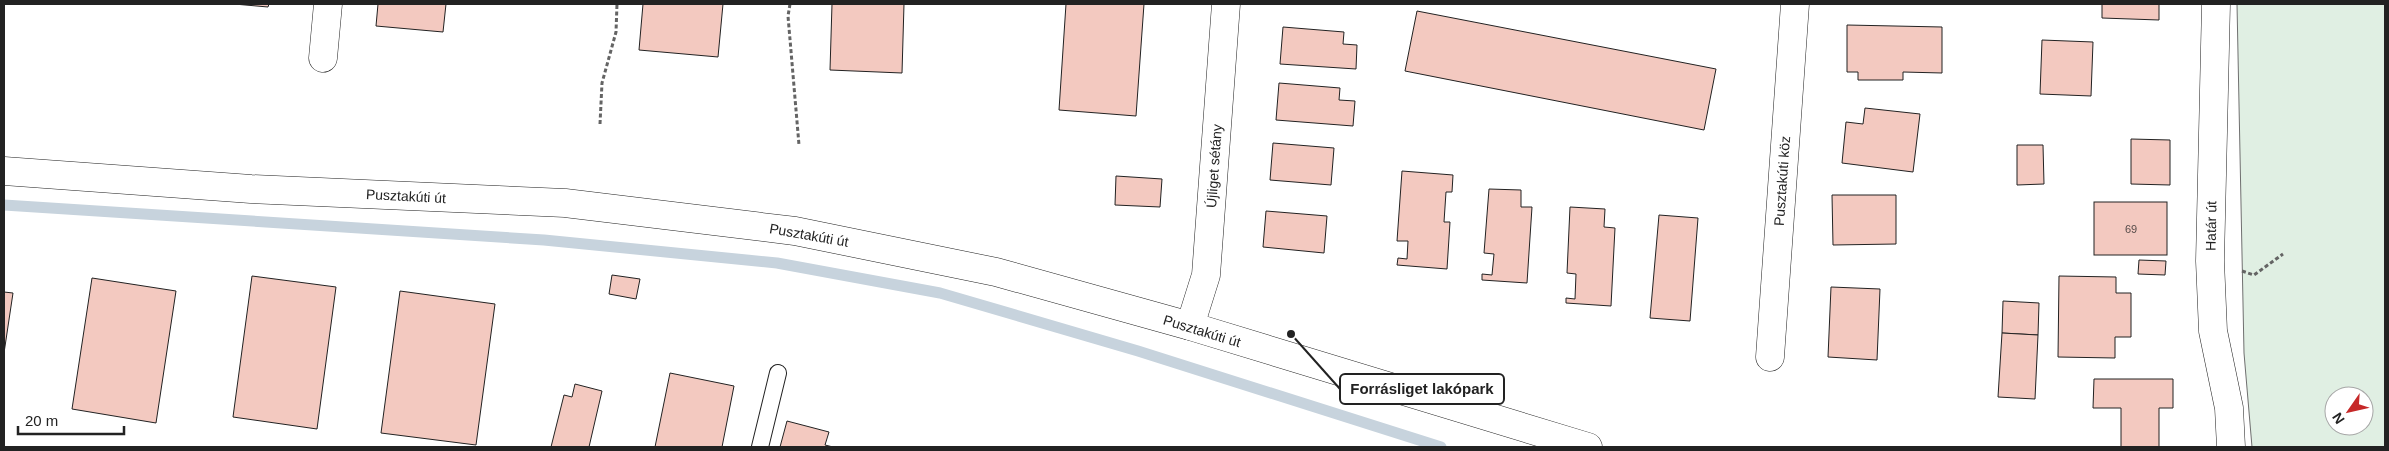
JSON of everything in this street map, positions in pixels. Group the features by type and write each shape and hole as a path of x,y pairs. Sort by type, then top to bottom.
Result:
{"street":[{"path":"323,58 328,4"},
{"name":"Újliget sétány","path":"1190,326 1206,275 1226,4"},
{"name":"Pusztakúti köz","path":"1770,357 1795,4"},
{"name":"Határ út","path":"2216,4 2211,278 2213,331 2230,408 2231,447"},
{"name":"Pusztakúti út","path":"4,171 251,189 565,203 795,230 996,272 1190,326 1588,447"}],"lane":[{"path":"760,447 778,372"}],"path":[{"path":"600,124 602,83 616,32 617,4"},
{"path":"790,4 788,16 799,145"},
{"path":"2254,275 2283,254"}],"green space":[{"path":"2237,4 2385,4 2385,447 2252,447 2244,353"}],"building":[{"path":"234,4 269,4 268,7"},
{"path":"378,4 446,4 443,32 376,26"},
{"path":"643,4 723,4 718,57 639,50"},
{"path":"832,4 904,4 902,73 830,70"},
{"path":"1066,4 1144,4 1136,116 1059,110"},
{"path":"2102,4 2159,4 2159,20 2102,18"},
{"path":"1417,11 1716,69 1704,130 1405,71"},
{"path":"1847,25 1942,27 1942,73 1903,72 1903,80 1858,80 1858,72 1847,72"},
{"path":"1283,27 1344,32 1343,44 1357,45 1356,69 1280,64"},
{"path":"2042,40 2093,42 2091,96 2040,94"},
{"path":"1279,83 1340,88 1339,100 1355,101 1353,126 1276,120"},
{"path":"1865,108 1920,114 1913,172 1842,163 1846,122 1863,124"},
{"path":"2131,139 2170,140 2170,185 2131,184"},
{"path":"1273,143 1334,148 1331,185 1270,180"},
{"path":"2017,145 2043,145 2044,184 2017,185"},
{"path":"1402,171 1453,175 1452,192 1446,192 1444,222 1450,222 1447,269 1397,265 1398,258 1407,259 1408,241 1397,241"},
{"path":"1116,176 1162,179 1160,207 1115,205"},
{"path":"1489,189 1521,190 1521,207 1532,207 1527,283 1482,280 1482,274 1492,275 1494,254 1484,253"},
{"path":"1832,195 1896,195 1896,244 1833,245"},
{"path":"2094,202 2167,202 2167,255 2094,255"},
{"path":"1570,207 1605,209 1604,227 1615,228 1611,306 1566,303 1566,298 1575,299 1576,274 1567,273"},
{"path":"1266,211 1327,216 1324,253 1263,247"},
{"path":"1659,215 1698,218 1690,321 1650,318"},
{"path":"2139,260 2166,261 2165,275 2138,274"},
{"path":"612,275 640,279 636,299 609,294"},
{"path":"252,276 336,287 317,429 233,417"},
{"path":"2059,276 2116,277 2116,293 2131,293 2131,337 2115,337 2115,358 2058,357"},
{"path":"92,278 176,291 156,423 72,409"},
{"path":"1831,287 1880,289 1877,360 1828,357"},
{"path":"400,291 495,304 476,445 381,433"},
{"path":"4,292 13,293 4,353"},
{"path":"2003,301 2039,303 2038,335 2002,333"},
{"path":"2002,333 2038,335 2035,399 1998,397"},
{"path":"670,373 734,386 722,447 655,447"},
{"path":"2094,379 2173,379 2173,408 2159,408 2159,447 2121,447 2121,408 2093,408"},
{"path":"575,384 602,391 589,447 551,447 564,395 572,397"},
{"path":"787,421 829,432 825,445 833,447 780,447"}],"waterway":[{"path":"4,205 544,240 777,263 940,293 1138,351 1441,447"}],"place":[{"name":"Forrásliget lakópark","path":"1291,334"}]}
